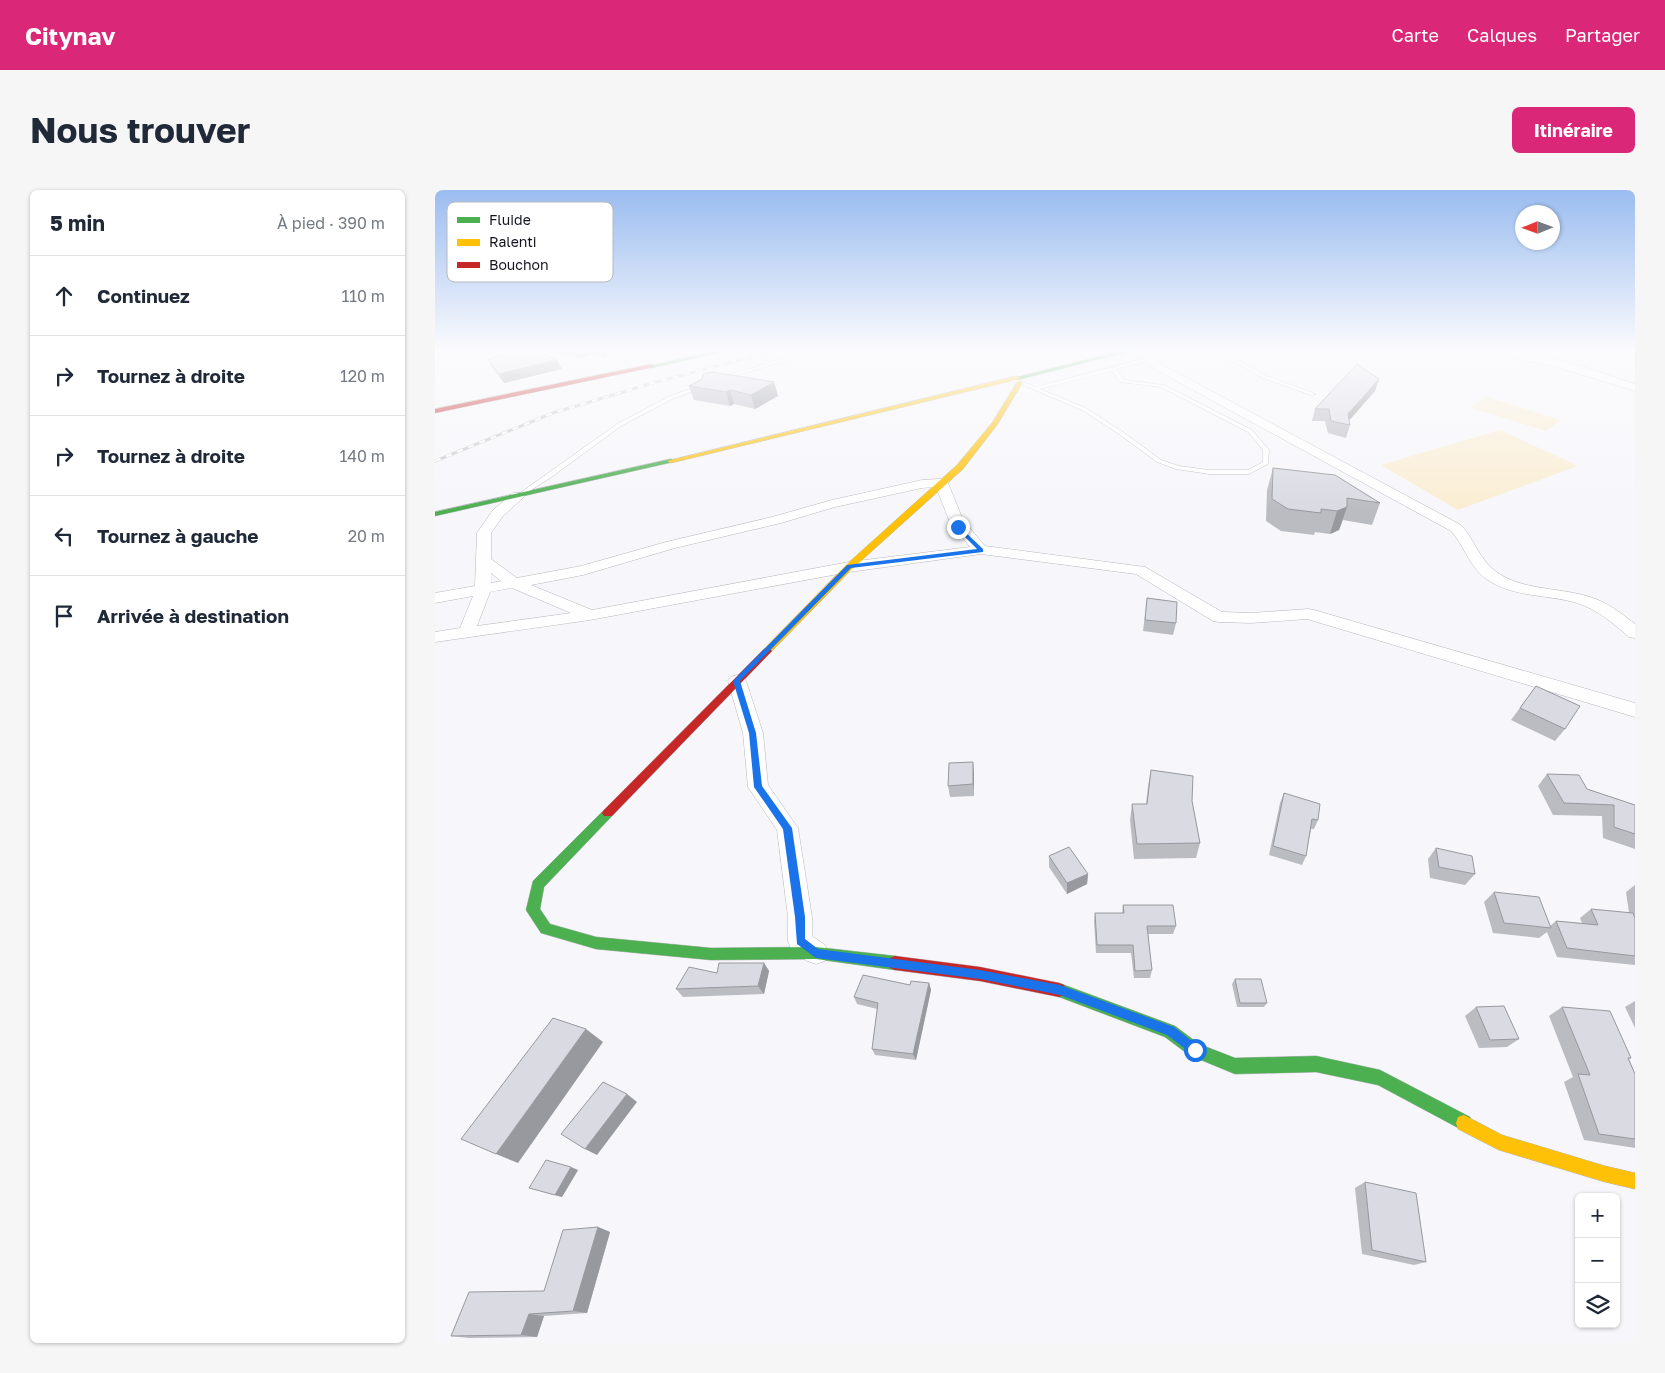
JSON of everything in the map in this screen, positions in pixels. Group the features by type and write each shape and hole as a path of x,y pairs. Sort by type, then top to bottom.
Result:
{"street":[{"path":"435,411 479,402"},
{"path":"435,514 925,402"},
{"path":"1005,402 995,424 960,467 849,567 538,886 533,910 546,929 596,944 711,954 816,953 980,974 1060,990 1170,1031 1195,1050 1235,1066 1316,1064 1380,1078 1499,1142 1605,1174 1635,1181"},
{"path":"1223,402 1456,528 1463,535 1474,556 1488,574 1506,584 1577,598 1599,606 1635,633"},
{"path":"435,598 583,570 671,545 777,520 832,504 922,484 941,484"},
{"path":"941,484 948,506 958,527 981,550"},
{"path":"466,633 483,589 485,562 484,533 498,513 518,496"},
{"path":"435,637 589,615 849,567 981,550 1140,570 1219,617 1251,618 1308,614 1635,710"},
{"path":"485,562 516,584 589,615"},
{"path":"737,681 753,733 758,787 787,828 800,917 800,941 816,953"}],"lane":[{"path":"518,496 558,470 619,425 663,402"},
{"path":"1067,402 1083,409 1121,433 1159,461 1178,468 1209,472 1249,472 1266,463 1266,450 1250,430 1194,402"}],"shaded area":[{"path":"1480,402 1502,402 1561,420 1546,431 1471,408"},
{"path":"1500,430 1578,466 1458,510 1381,465"}],"building":[{"path":"1322,402 1359,402 1348,414 1350,425 1331,421 1329,409 1315,409"},
{"path":"1273,468 1335,475 1380,503 1347,498 1347,507 1337,511 1321,509 1321,513 1288,509 1272,499"},
{"path":"1147,598 1177,602 1176,623 1145,620"},
{"path":"1536,686 1580,706 1565,729 1520,708"},
{"path":"973,762 973,784 948,786 949,763"},
{"path":"1151,770 1193,776 1192,801 1200,843 1137,844 1132,804 1147,804"},
{"path":"1547,774 1579,775 1587,789 1635,805 1635,834 1614,827 1614,805 1564,803"},
{"path":"1284,793 1320,804 1318,820 1312,819 1306,856 1273,846"},
{"path":"1069,847 1088,874 1067,883 1049,856"},
{"path":"1436,848 1472,856 1475,874 1439,867"},
{"path":"1494,892 1539,897 1551,928 1504,923"},
{"path":"1123,905 1173,905 1176,926 1147,926 1152,970 1135,971 1133,945 1097,945 1095,913 1124,913"},
{"path":"1591,909 1633,913 1635,918 1635,956 1567,948 1556,921 1598,925"},
{"path":"719,963 764,963 758,986 676,989 689,967 717,973"},
{"path":"863,975 910,985 911,981 929,983 913,1054 872,1049 878,1003 854,997"},
{"path":"1235,979 1261,979 1267,1003 1240,1003"},
{"path":"1504,1006 1519,1039 1490,1040 1476,1007"},
{"path":"1562,1007 1610,1011 1631,1058 1628,1058 1635,1074 1635,1139 1599,1134 1578,1074 1590,1075"},
{"path":"553,1018 586,1029 496,1154 461,1139"},
{"path":"603,1082 627,1094 585,1149 561,1134"},
{"path":"546,1160 571,1167 555,1195 529,1188"},
{"path":"1365,1182 1416,1193 1426,1262 1372,1250"},
{"path":"598,1227 573,1311 529,1314 521,1335 451,1336 469,1292 544,1291 563,1230"}],"railway":[{"path":"435,461 553,413 590,402"}],"traffic: fast":[{"path":"435,514 671,461"},
{"path":"608,813 538,885 533,910 546,929 596,943 711,954 816,953 895,963"},
{"path":"1059,990 1170,1031 1194,1050 1235,1066 1316,1064 1380,1078 1464,1123"}],"traffic: slow":[{"path":"671,461 918,402"},
{"path":"767,651 849,567 960,467 995,424 1008,402"},
{"path":"1464,1123 1499,1142 1605,1174 1635,1181"}],"traffic: jam":[{"path":"435,411 479,402"},
{"path":"608,813 767,651"},
{"path":"895,963 980,974 1059,990"}],"route":[{"path":"958,527 981,550 849,567 737,681 753,733 755,773 758,787 787,828 800,917 800,941 816,953 980,974 1060,990 1170,1031 1195,1050"}]}
